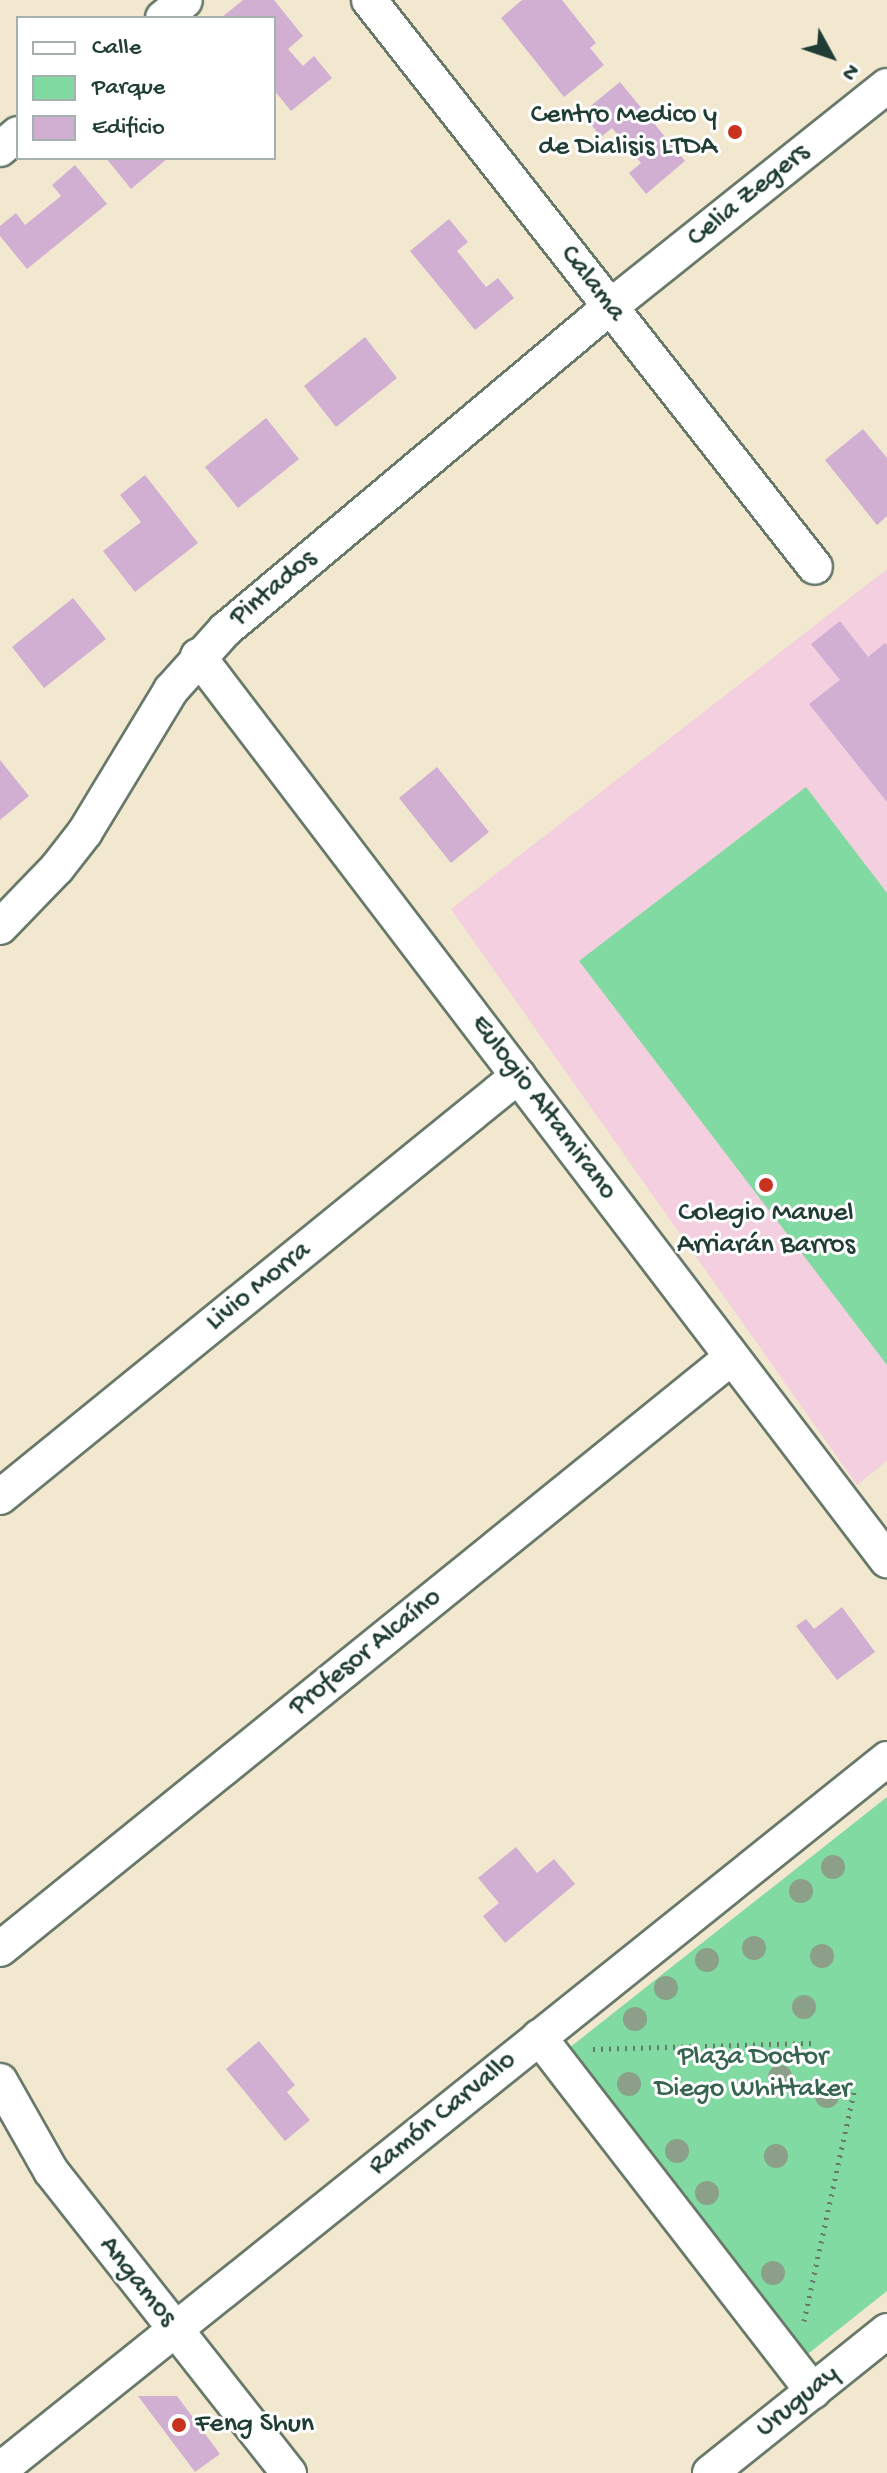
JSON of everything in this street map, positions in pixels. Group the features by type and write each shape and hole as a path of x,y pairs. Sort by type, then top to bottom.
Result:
{"street":[{"path":"165,16 185,0"},
{"name":"Calama","path":"369,0 815,567"},
{"name":"Celia Zegers","path":"610,307 887,86"},
{"path":"0,149 16,136"},
{"name":"Pintados","path":"0,927 57,868 85,832 148,726 198,656 610,307"},
{"name":"Eulogio Altamirano","path":"198,656 887,1560"},
{"name":"Livio Morra","path":"0,1497 518,1076"},
{"name":"Profesor Alcaíno","path":"0,1949 732,1357"},
{"name":"Ramón Carvallo","path":"0,2470 175,2329 545,2044 887,1759"},
{"path":"545,2044 803,2378"},
{"name":"Angamos","path":"0,2081 51,2171 289,2473"},
{"name":"Uruguay","path":"710,2473 803,2378 887,2331"}],"path":[{"path":"545,2044 812,2043"},
{"path":"803,2378 855,2088"}],"shaded area":[{"name":"Colegio Manuel Arriarán Barros","path":"887,569 887,1461 857,1485 451,909"}],"green space":[{"path":"806,787 887,893 887,1365 579,961"},
{"name":"Plaza Doctor Diego Whittaker","path":"887,1797 887,2291 804,2357 564,2052"}],"building":[{"path":"243,0 274,0 303,36 288,49 303,66 314,56 332,78 291,111 276,92 276,16 223,16"},
{"path":"522,0 562,0 596,43 590,48 604,65 564,97 501,18"},
{"path":"620,82 685,161 646,194 629,173 641,163 612,128 601,137 582,113"},
{"path":"108,160 166,160 131,189"},
{"path":"75,165 107,204 27,269 0,236 0,226 16,213 25,225 61,196 52,185"},
{"path":"449,219 468,242 457,251 486,287 498,278 514,298 475,330 410,251"},
{"path":"365,337 397,378 336,427 304,386"},
{"path":"266,418 299,459 238,508 205,467"},
{"path":"863,429 887,458 887,516 877,525 825,460"},
{"path":"145,475 198,543 135,592 103,551 141,522 120,495"},
{"path":"73,598 106,639 44,688 12,647"},
{"path":"840,621 868,657 885,643 887,646 887,802 809,704 840,680 811,644"},
{"path":"0,760 29,796 0,820"},
{"path":"437,767 489,832 451,863 399,798"},
{"path":"842,1607 875,1652 837,1680 796,1626 806,1619 814,1629"},
{"path":"516,1847 537,1873 554,1859 575,1884 505,1943 483,1916 499,1903 478,1878"},
{"path":"259,2041 295,2085 287,2092 310,2120 285,2141 226,2069"},
{"name":"Feng Shun","path":"138,2396 177,2396 220,2454 195,2472"}],"place":[{"name":"Centro Medico y de Dialisis LTDA","path":"735,132"},
{"name":"Colegio Manuel Arriarán Barros","path":"766,1185"},
{"name":"Feng Shun","path":"179,2425"}]}
